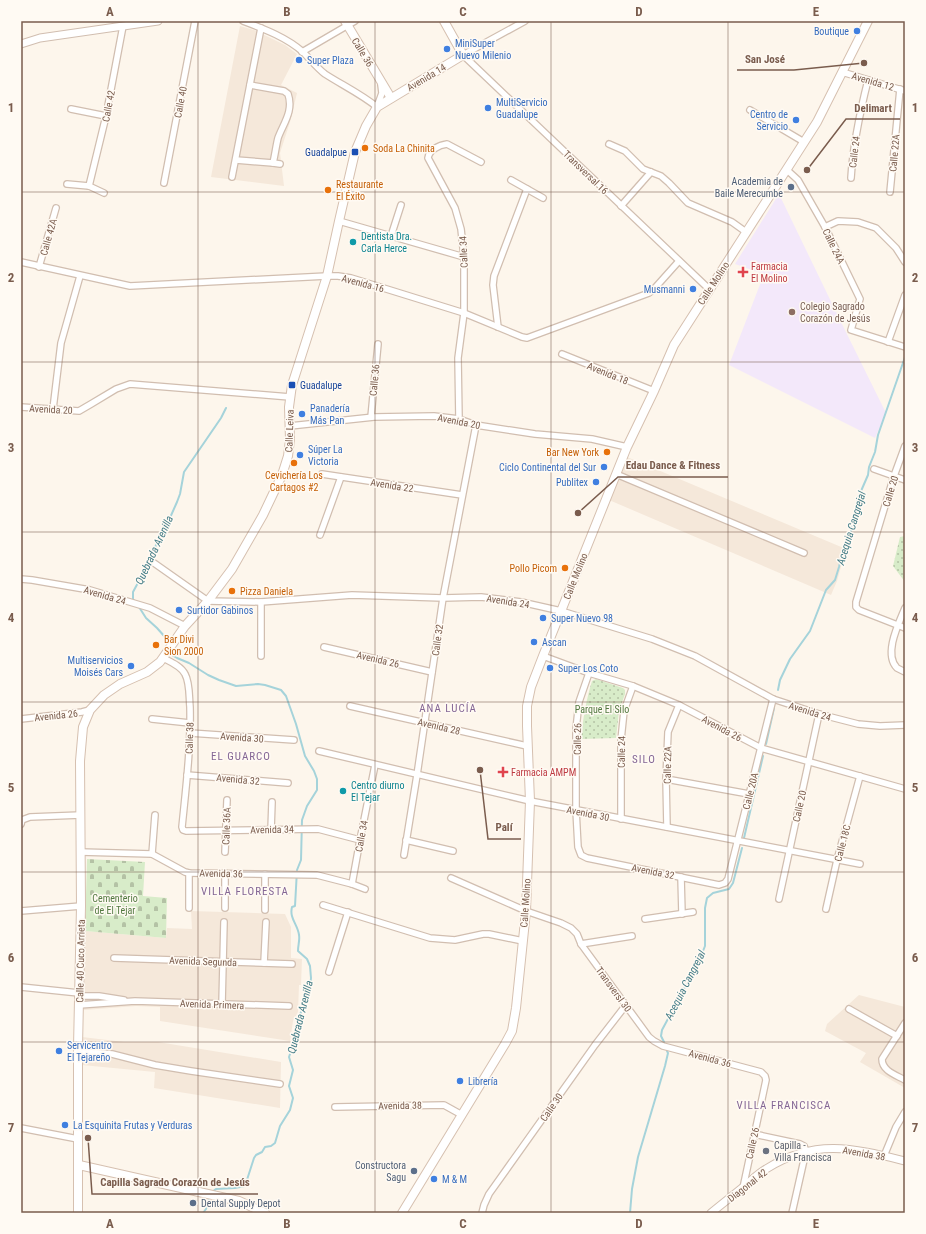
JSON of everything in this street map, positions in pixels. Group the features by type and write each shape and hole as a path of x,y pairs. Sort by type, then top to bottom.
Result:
{"main road":[{"path":"444,21 463,55"},
{"name":"Calle Molino","path":"402,1213 512,1031 516,1008 526,911 530,801 527,746 527,706 531,687 543,656 627,447 674,345 817,122 868,21"},
{"name":"Calle 36","path":"346,23 391,98"},
{"name":"Avenida 14","path":"391,98 463,55"},
{"name":"Calle Leiva","path":"90,710 96,702 111,690 147,672 163,658 185,626 208,601 232,569 263,515 282,475 288,456 290,448 290,397 292,385 327,276 358,142 371,116 378,107 391,98"},
{"name":"Calle 40 Cuco Arrieta","path":"78,1213 78,1005 81,906 80,761 83,727 90,710"},
{"path":"79,1165 239,1200 265,1213"}],"street":[{"path":"21,44 40,38 158,21"},
{"name":"Calle 40","path":"164,183 196,21"},
{"path":"243,21 284,39 302,52 323,73 363,96 378,107 382,93 381,82"},
{"path":"302,52 346,23 355,21"},
{"name":"Avenida 14","path":"463,55 525,21"},
{"name":"Calle 42","path":"89,186 106,116 123,26"},
{"path":"232,177 261,28"},
{"name":"Transversal 16","path":"463,55 709,289"},
{"name":"Avenida 12","path":"842,72 902,90"},
{"name":"Calle 24","path":"852,178 853,156 859,118 868,80"},
{"path":"236,160 276,164 279,136 287,118 290,97 284,90 250,85"},
{"name":"Calle 22A","path":"890,192 902,90"},
{"path":"71,109 106,116"},
{"path":"750,110 804,142"},
{"name":"Calle 34","path":"459,419 458,358 464,313 464,258 461,229 455,208 428,158 428,154 430,151 447,144 481,162"},
{"path":"609,144 625,151 643,169 661,176 688,203 732,222 746,232"},
{"name":"Calle 24A","path":"787,170 798,180 825,227 860,299 851,330 888,342"},
{"path":"621,206 651,172"},
{"path":"511,180 543,198"},
{"path":"67,184 89,186 104,193"},
{"path":"498,327 493,284 494,276 527,189"},
{"path":"391,236 401,205"},
{"name":"Calle 42A","path":"39,266 56,208"},
{"path":"339,221 464,258"},
{"path":"825,227 838,221 858,222 876,228 896,248 905,262"},
{"name":"Avenida 16","path":"21,262 130,286 338,276 351,278 464,313 527,338 649,292 654,289 678,261"},
{"path":"53,410 61,343 80,276"},
{"path":"905,295 888,342 905,347"},
{"name":"Calle 36","path":"371,417 378,344"},
{"name":"Avenida 18","path":"562,354 654,391"},
{"name":"Avenida 20","path":"21,407 79,411 116,389 130,384 290,397"},
{"name":"Avenida 20","path":"290,426 371,417 434,416 459,419 476,425 535,434 592,439 627,447"},
{"name":"Calle 32","path":"404,855 443,598 476,425"},
{"name":"Calle 20","path":"898,625 859,610 856,607 856,602 894,476 905,446"},
{"path":"874,469 905,480"},
{"name":"Avenida 22","path":"322,474 462,496"},
{"path":"616,474 804,553"},
{"path":"320,536 341,477"},
{"path":"154,563 208,601"},
{"name":"Avenida 24","path":"21,579 90,590 150,608 185,626"},
{"name":"Avenida 24","path":"208,601 261,602 352,595 443,598 481,597 501,599 561,611 652,639 695,656 773,699 819,714 858,724 880,726 905,725"},
{"path":"260,656 261,602"},
{"path":"905,608 891,649 892,658 896,667 905,672"},
{"path":"898,625 905,628"},
{"name":"Avenida 26","path":"324,647 432,672"},
{"name":"Avenida 26","path":"543,656 589,673 633,686 679,705 761,748 905,789"},
{"name":"Calle 38","path":"163,658 182,669 186,675 189,697 190,733 188,775 182,826 183,830"},
{"name":"Calle 26","path":"581,855 578,847 576,810 576,729 579,702 589,673"},
{"name":"Calle 24","path":"621,819 621,740 624,710 633,686"},
{"name":"Calle 20A","path":"725,883 728,879 738,841 773,699"},
{"name":"Calle 22A","path":"667,827 666,778 668,732 679,705"},
{"name":"Avenida 28","path":"350,706 527,746"},
{"name":"Avenida 26","path":"21,719 90,710"},
{"name":"Calle 20","path":"779,898 819,714"},
{"path":"152,719 190,723"},
{"name":"Avenida 30","path":"190,733 294,740"},
{"name":"Avenida 30","path":"318,751 530,801 860,864"},
{"name":"Calle 34","path":"352,884 375,765"},
{"name":"Avenida 32","path":"188,775 288,783"},
{"name":"Calle 18C","path":"826,909 837,860 860,776"},
{"path":"666,778 749,794"},
{"name":"Calle 36A","path":"224,852 227,800"},
{"path":"271,830 272,802"},
{"path":"22,822 30,818 81,815"},
{"path":"152,854 155,815"},
{"name":"Avenida 34","path":"183,830 318,829 360,840"},
{"path":"406,840 453,851"},
{"name":"Avenida 36","path":"80,852 152,854 185,872 317,875 365,889"},
{"name":"Avenida 32","path":"581,855 587,858 719,885 725,883"},
{"path":"188,908 189,872"},
{"path":"225,872 225,908"},
{"path":"265,874 265,910"},
{"path":"681,877 682,914"},
{"path":"451,878 526,911"},
{"path":"323,905 430,938 455,940 489,934 522,941"},
{"path":"21,911 81,906"},
{"name":"Transversl 30","path":"526,911 561,923 571,928 577,934 581,944 654,1042"},
{"path":"329,972 348,912"},
{"path":"645,919 693,912"},
{"path":"222,1004 224,922"},
{"path":"264,963 266,922"},
{"path":"581,944 632,936"},
{"name":"Avenida Segunda","path":"114,958 292,964"},
{"name":"Avenida Primera","path":"21,987 134,1001"},
{"name":"Avenida Primera","path":"78,1005 134,1001 289,1006"},
{"name":"Calle 30","path":"482,1213 489,1194 595,1045 626,1005"},
{"path":"849,1009 897,1036"},
{"path":"905,1023 882,1059 884,1068 905,1080"},
{"name":"Avenida 36","path":"654,1042 663,1046 761,1072 765,1076"},
{"path":"78,1051 112,1054 176,1069 280,1084"},
{"name":"Calle 26","path":"743,1188 766,1080 765,1076"},
{"name":"Avenida 38","path":"335,1106 444,1105 462,1115"},
{"path":"884,1156 896,1127 905,1112"},
{"path":"21,1128 78,1139"},
{"path":"754,1134 804,1146 806,1151 792,1213"},
{"name":"Avenida 38","path":"806,1151 835,1148 851,1149 905,1161"},
{"name":"Diagonal 42","path":"711,1213 765,1169 782,1160 806,1151"}],"shaded area":[{"path":"240,26 254,30 285,45 297,54 281,85 297,93 280,153 284,186 211,177"},
{"name":"Colegio Sagrado Corazón de Jesús","path":"779,194 886,413 875,438 729,365 764,274 735,264"},
{"path":"627,457 846,549 837,581 831,595 609,500"},
{"path":"191,911 285,914 291,927 291,958 302,959 298,1012 293,1021 290,1041 160,1021 160,1007 136,1006 84,1010 85,931 166,938 167,928 192,929"},
{"path":"859,995 905,1007 905,1088 860,1062 866,1053 825,1031 827,1024"},
{"path":"82,1037 124,1042 158,1042 281,1062 280,1108 154,1088 155,1072 82,1065"}],"green space":[{"path":"905,536 905,582 893,566 900,537"},
{"name":"Parque El Silo","path":"596,679 625,690 619,711 616,738 581,739 588,696 592,681"},
{"name":"Cementerio de El Tejar","path":"87,859 145,862 143,896 167,898 166,938 85,931"}],"waterway":[{"name":"Acequia Cangrejal","path":"778,690 780,680 790,659 810,631 826,590 835,580 851,531 858,498 868,475 869,467 875,452 878,435 905,357"},
{"name":"Quebrada Arenilla","path":"135,602 133,599 133,592 153,555 159,535 169,520 177,502 184,472 221,418 226,408"},
{"name":"Quebrada Arenilla","path":"139,607 146,618 165,637 168,646"},
{"name":"Quebrada Arenilla","path":"170,652 170,654 189,663 208,675 236,686 258,684 281,690 286,696 305,756 317,779 317,790 307,806 302,820 301,860 297,870 295,906 292,907 291,911 299,935 298,951 307,959 310,966 311,978 310,987 304,997 302,1010 299,1017 294,1047 289,1057 293,1070 289,1086 293,1098 290,1110 280,1126 275,1143 271,1146 265,1147 262,1152 254,1158 245,1186 216,1189 212,1192"},
{"name":"Acequia Cangrejal","path":"766,744 774,708"},
{"name":"Acequia Cangrejal","path":"744,838 763,756"},
{"name":"Acequia Cangrejal","path":"664,1042 661,1036 662,1030 699,961 705,946 705,908 707,898 713,893 729,889 733,883 742,848"},
{"name":"Acequia Cangrejal","path":"630,1213 632,1189 638,1157 665,1066 668,1053 667,1051"},
{"name":"Quebrada Arenilla","path":"203,1213 206,1209 210,1196"}],"place":[{"name":"Boutique","path":"857,31"},
{"name":"MiniSuper Nuevo Milenio","path":"447,49"},
{"name":"Super Plaza","path":"299,60"},
{"name":"San José","path":"864,63"},
{"name":"MultiServicio Guadalupe","path":"488,108"},
{"name":"Centro de Servicio","path":"796,120"},
{"name":"Soda La Chinita","path":"365,148"},
{"name":"Guadalpue","path":"355,152"},
{"name":"Delimart","path":"807,170"},
{"name":"Academia de Baile Merecumbe","path":"791,187"},
{"name":"Restaurante El Éxito","path":"328,190"},
{"name":"Dentista Dra. Carla Herce","path":"353,242"},
{"name":"Farmacia El Molino","path":"743,272"},
{"name":"Musmanni","path":"693,289"},
{"name":"Colegio Sagrado Corazón de Jesús","path":"792,312"},
{"name":"Guadalupe","path":"292,385"},
{"name":"Panadería Más Pan","path":"302,414"},
{"name":"Bar New York","path":"607,452"},
{"name":"Súper La Victoria","path":"300,455"},
{"name":"Cevichería Los Cartagos #2","path":"294,463"},
{"name":"Ciclo Continental del Sur","path":"604,467"},
{"name":"Publitex","path":"596,482"},
{"name":"Edau Dance & Fitness","path":"578,513"},
{"name":"Pollo Picom","path":"565,568"},
{"name":"Pizza Daniela","path":"232,591"},
{"name":"Surtidor Gabinos","path":"179,610"},
{"name":"Super Nuevo 98","path":"543,618"},
{"name":"Ascan","path":"534,642"},
{"name":"Bar Divi Sion 2000","path":"156,645"},
{"name":"Multiservicios Moisés Cars","path":"131,666"},
{"name":"Super Los Coto","path":"550,668"},
{"name":"Palí","path":"480,770"},
{"name":"Farmacia AMPM","path":"503,772"},
{"name":"Centro diurno El Tejar","path":"343,791"},
{"name":"Servicentro El Tejareño","path":"59,1051"},
{"name":"Librería","path":"460,1081"},
{"name":"La Esquinita Frutas y Verduras","path":"65,1125"},
{"name":"Capilla Sagrado Corazón de Jesús","path":"88,1138"},
{"name":"Capilla - Villa Francisca","path":"766,1151"},
{"name":"Constructora Sagu","path":"414,1171"},
{"name":"M & M","path":"434,1179"},
{"name":"Dental Supply Depot","path":"193,1203"}],"district":[{"name":"ANA LUCÍA","path":"448,708"},
{"name":"EL GUARCO","path":"241,756"},
{"name":"SILO","path":"644,759"},
{"name":"VILLA FLORESTA","path":"245,891"},
{"name":"VILLA FRANCISCA","path":"784,1105"}]}
